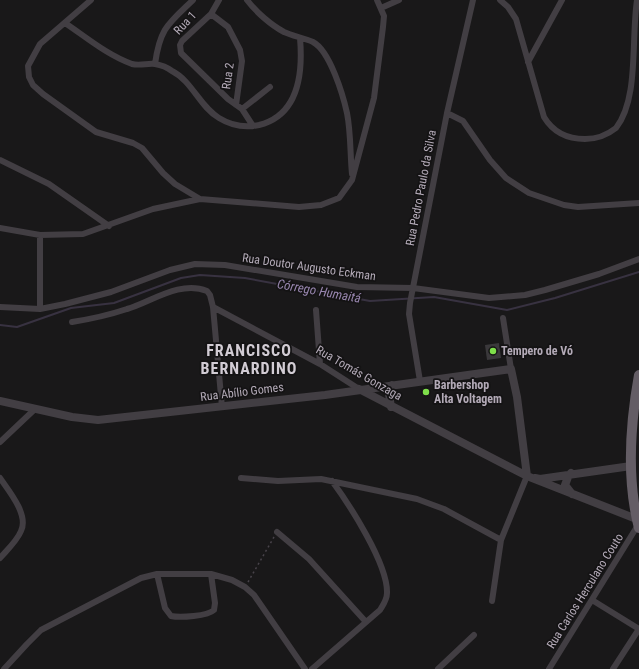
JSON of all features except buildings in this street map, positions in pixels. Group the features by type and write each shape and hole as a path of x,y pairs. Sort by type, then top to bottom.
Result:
{"highway":[{"path":"638,523 635,466 631,437 639,375"}],"street":[{"path":"91,0 40,44 33,54 27,70 33,85 43,94 96,132 133,143 142,148 163,173 175,184 200,199"},
{"path":"155,64 157,46 162,32 193,0"},
{"name":"Rua 1","path":"219,0 211,14 182,41 180,50 182,56 236,105"},
{"path":"247,0 252,6 277,26 300,38 313,42 328,61 341,92 347,114 352,180"},
{"path":"0,228 40,235 83,234 109,226 153,209 200,199 299,207 321,205 338,198 352,180 363,142 376,84 383,27 381,8 377,0"},
{"path":"381,8 399,0"},
{"name":"Rua Pedro Paulo da Silva","path":"420,381 410,314 410,303 448,113 473,0"},
{"path":"500,0 508,7 516,19 544,117 553,129 580,139 594,139 604,136 623,121 634,97 637,78 636,32 638,0"},
{"path":"528,62 562,0"},
{"name":"Rua 2","path":"211,14 228,27 240,50 242,61 236,105"},
{"path":"65,23 112,55 133,64 155,64 174,71 207,108 219,118 239,126 253,126 271,122 280,116 292,100 300,75 300,38"},
{"path":"242,109 270,87"},
{"path":"236,105 242,109 253,126"},
{"path":"448,113 463,121 490,160 506,178 529,193 564,205 578,207 639,203"},
{"path":"0,160 49,184 109,226"},
{"path":"40,235 40,309"},
{"name":"Rua Doutor Augusto Eckman","path":"0,307 40,309 87,299 180,267 195,264 225,265 357,287 413,288 489,298 526,295 599,274 639,259"},
{"path":"72,322 129,309 181,290 198,289 207,291 210,295 212,307 222,407"},
{"name":"Rua Tomás Gonzaga","path":"212,307 320,364 391,407 526,476 572,494 638,523"},
{"path":"316,310 320,364"},
{"path":"492,601 501,540 526,476 517,397 503,318"},
{"name":"Rua Abílio Gomes","path":"0,401 79,418 98,420 222,407 511,369"},
{"path":"391,407 389,394 392,385"},
{"path":"0,442 35,409"},
{"path":"526,476 540,479 635,466"},
{"path":"571,474 565,485 572,494"},
{"path":"0,478 19,509 23,524 18,536 0,558"},
{"path":"241,478 278,481 312,478 332,481 432,504 501,540"},
{"path":"312,669 366,622 384,604 388,592 386,583 361,524 332,481"},
{"name":"Rua Carlos Herculano Couto","path":"549,669 638,523"},
{"path":"277,532 309,559 366,622"},
{"path":"157,574 165,608 171,616 180,617 208,614 214,610 215,603 211,574"},
{"path":"4,669 26,644 41,630 130,582 157,574 211,574 232,580 245,587 260,603 305,669"},
{"path":"592,600 639,629 613,669"},
{"path":"438,669 474,635"}],"path":[{"path":"245,587 277,532"}],"waterway":[{"name":"Córrego Humaitá","path":"0,325 17,327 71,308 114,303 181,278 200,275 245,278 370,301 434,297 507,310 555,298 639,272"}],"place":[{"name":"Tempero de Vó","path":"493,351"},
{"name":"Barbershop Alta Voltagem","path":"426,392"}],"district":[{"name":"FRANCISCO BERNARDINO","path":"249,359"}]}
